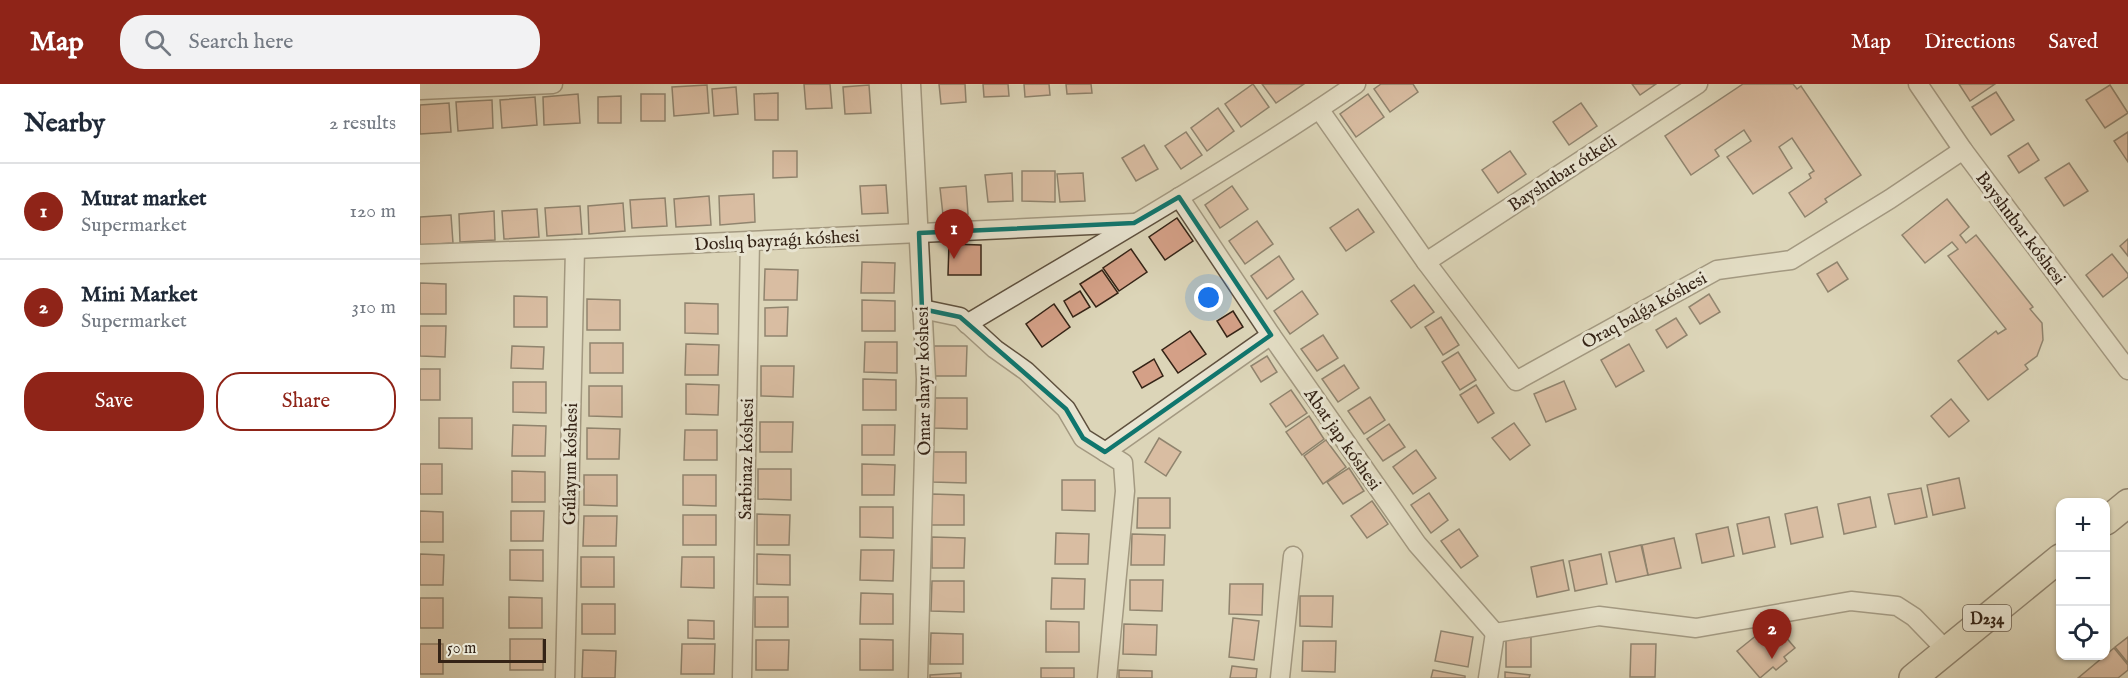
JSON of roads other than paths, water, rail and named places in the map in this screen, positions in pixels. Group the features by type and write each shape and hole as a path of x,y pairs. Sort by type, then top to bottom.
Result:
{"main road":[{"path":"2110,518 2128,503"},
{"name":"D234","path":"1913,678 2056,562"}],"street":[{"path":"420,90 553,84"},
{"name":"Omar shayır kóshesi","path":"911,84 926,379 918,678"},
{"name":"Doslıq bayraǵı kóshesi","path":"967,324 1179,196 1356,84"},
{"name":"Bayshubar ótkeli","path":"1426,262 1698,84"},
{"name":"Bayshubar kóshesi","path":"1918,84 1963,150 2128,370"},
{"path":"1319,109 1426,262"},
{"name":"Oraq balǵa kóshesi","path":"1426,262 1516,381 1717,270 1791,260 1890,199 1963,150"},
{"name":"Abat jap kóshesi","path":"1179,196 1270,335 1417,544 1495,633"},
{"name":"Doslıq bayraǵı kóshesi","path":"420,254 1134,223"},
{"name":"Sarbinaz kóshesi","path":"742,678 750,241"},
{"name":"Gúlayım kóshesi","path":"565,678 575,249"},
{"path":"922,309 960,317 995,349 1026,371 1066,409 1083,438 1123,463 1125,491 1107,678"},
{"path":"1105,452 1270,335"},
{"path":"1280,678 1293,556"},
{"path":"1488,678 1495,633 1599,616 1696,628 1851,601 1897,606 1914,617 1947,651"}],"place":[{"name":"Murat market","path":"954,259"},
{"name":"Mini Market","path":"1772,659"}]}
